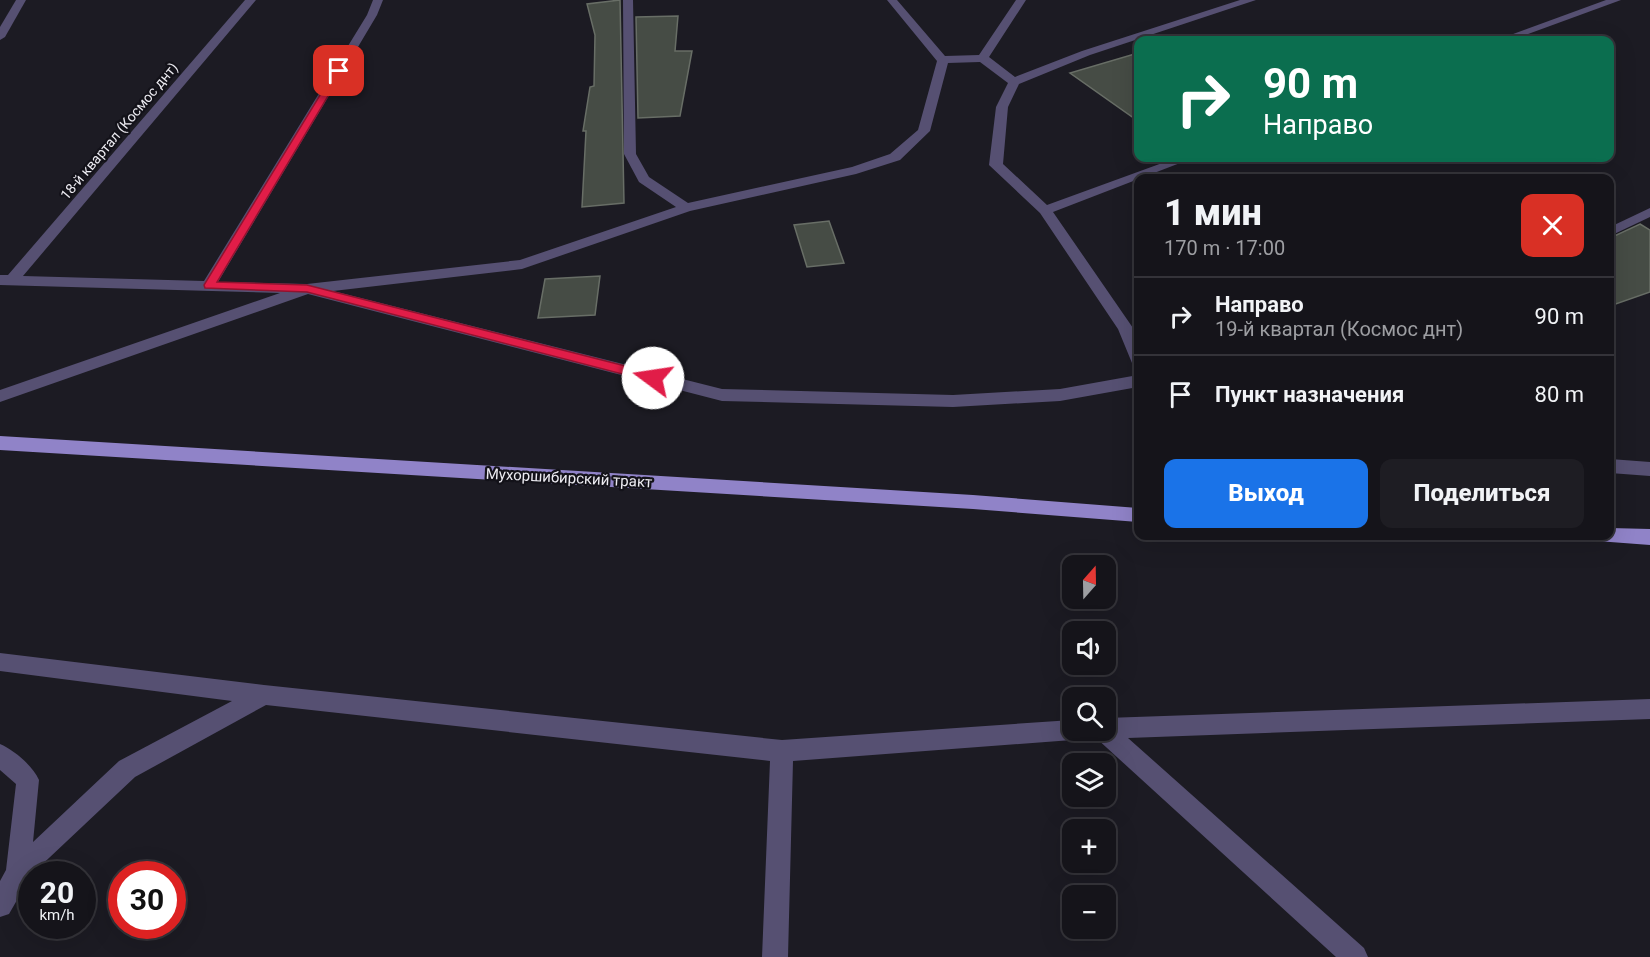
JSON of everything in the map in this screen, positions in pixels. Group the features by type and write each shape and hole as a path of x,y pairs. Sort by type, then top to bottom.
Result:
{"main road":[{"name":"Мухоршибирский тракт","path":"0,443 973,502 1134,516"},
{"path":"1614,536 1650,537"}],"street":[{"path":"0,37 21,0"},
{"name":"18-й квартал (Космос днт)","path":"6,280 251,0"},
{"path":"209,285 372,15 378,0"},
{"path":"628,0 630,154 644,179 686,208"},
{"path":"892,0 936,55 943,60 983,58 1014,82"},
{"path":"983,58 1021,0"},
{"path":"1139,36 1251,0"},
{"path":"1514,36 1616,0"},
{"path":"1134,38 1086,53 1014,82 1002,107 996,165 1045,210 1125,328 1134,349"},
{"path":"6,280 307,289 522,264 686,208 856,170 895,157 924,131 943,60"},
{"path":"1143,174 1176,162"},
{"path":"1045,210 1134,177"},
{"path":"1614,230 1650,212"},
{"path":"0,396 307,289 723,395 953,401 1060,395 1134,382"},
{"path":"1614,466 1650,469"},
{"path":"0,662 264,695 782,751 1062,731"},
{"path":"31,861 127,769 264,695"},
{"path":"1116,729 1650,709"},
{"path":"1116,740 1355,957"},
{"path":"775,957 782,751"},
{"path":"0,755 28,780 19,861"},
{"path":"0,905 18,873"}],"building":[{"path":"620,0 624,203 582,207 586,131 583,131 590,87 594,86 595,35 587,4"},
{"path":"678,16 675,51 692,51 680,116 638,118 636,17"},
{"path":"1134,54 1134,118 1070,73"},
{"path":"829,221 844,263 807,267 794,225"},
{"path":"1640,224 1650,230 1650,292 1614,305 1614,236"},
{"path":"600,276 595,315 538,318 545,279"}],"route":[{"path":"339,71 209,285 307,289 653,378"}]}
